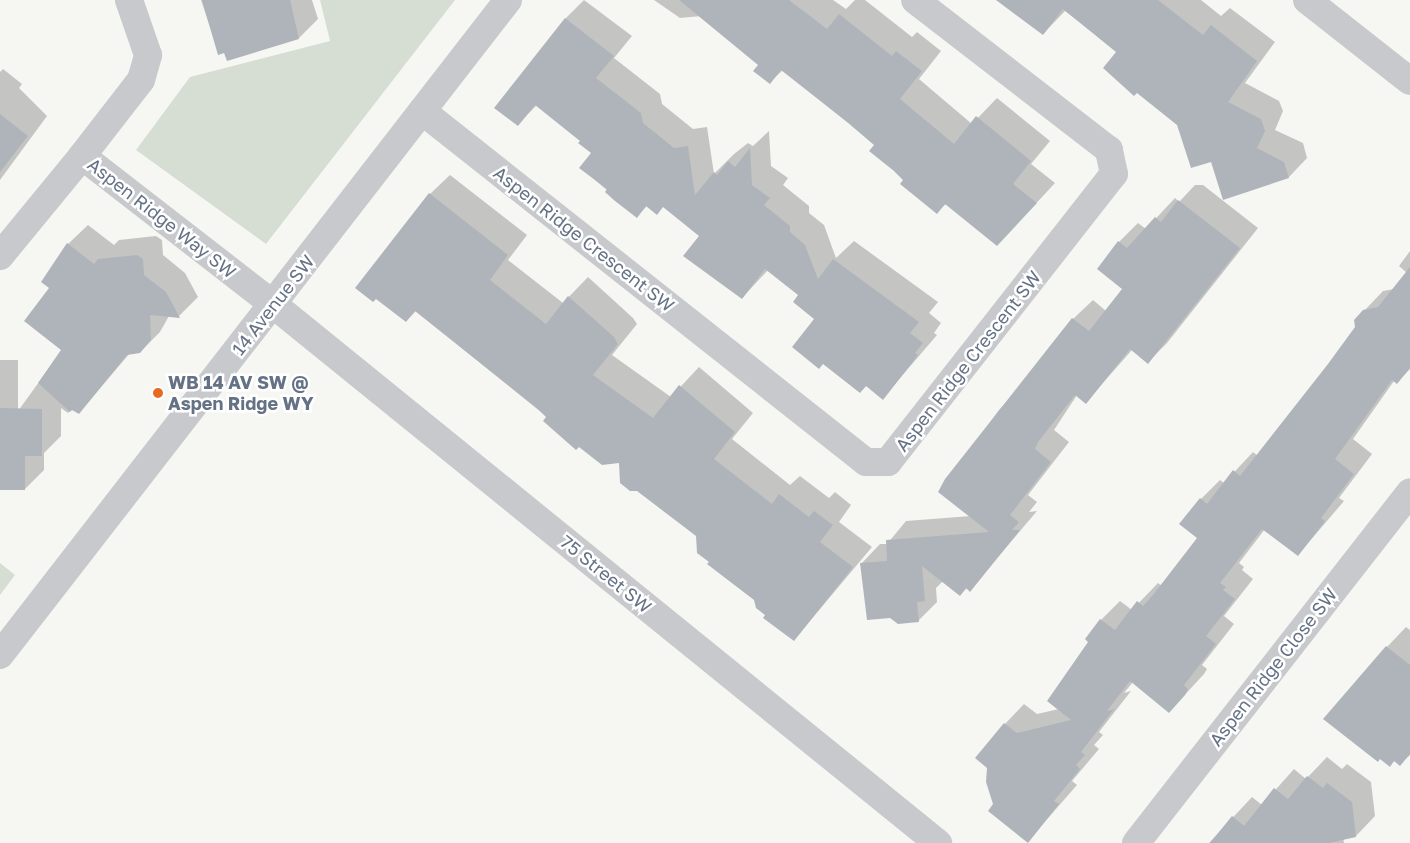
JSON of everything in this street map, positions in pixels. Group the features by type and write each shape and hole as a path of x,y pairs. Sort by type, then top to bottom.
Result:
{"street":[{"path":"82,156 141,80 148,55 130,0"},
{"name":"14 Avenue SW","path":"0,655 274,305 508,0"},
{"name":"Aspen Ridge Crescent SW","path":"422,111 866,462 888,462 1114,174 1109,150 915,0"},
{"path":"1307,0 1410,81"},
{"name":"Aspen Ridge Way SW","path":"0,256 82,156 274,305"},
{"name":"75 Street SW","path":"274,305 938,843"},
{"name":"Aspen Ridge Close SW","path":"1136,843 1410,492"}],"shaded area":[{"path":"320,0 455,0 266,244 136,150 190,77 330,41"},
{"path":"0,563 15,575 0,595"}],"building":[{"path":"202,0 290,0 299,39 227,61 224,53 218,55"},
{"path":"679,0 789,0 827,29 839,14 892,56 896,51 922,71 900,99 954,144 976,116 1031,161 1013,184 1037,203 997,246 945,204 937,214 900,184 903,180 869,151 874,145 847,122 781,70 770,84 753,71 758,65"},
{"path":"996,0 1158,0 1203,35 1211,25 1257,61 1228,102 1261,119 1265,131 1257,148 1284,162 1289,178 1223,200 1211,162 1191,168 1177,125 1137,93 1134,96 1103,68 1116,52 1063,9 1043,35"},
{"path":"565,18 614,56 596,78 641,113 643,123 674,148 688,146 695,195 714,172 717,175 728,161 735,167 750,148 752,185 770,198 764,205 790,226 790,232 805,245 818,279 833,259 919,322 910,333 923,343 915,353 918,355 883,400 866,386 860,393 823,364 819,369 792,347 814,319 793,302 798,295 765,269 742,299 683,256 699,236 663,207 657,215 646,206 637,218 615,201 605,192 607,189 579,168 591,153 578,143 580,141 535,105 518,126 494,108"},
{"path":"0,114 28,136 0,172"},
{"path":"429,193 508,255 490,280 546,324 568,296 614,337 618,344 593,375 653,418 679,385 735,432 714,459 772,504 779,494 809,517 814,511 833,525 820,542 853,567 794,641 763,618 765,615 756,608 754,600 707,564 709,562 697,553 696,536 637,491 630,491 620,483 619,463 602,465 579,447 576,450 543,421 546,417 538,409 415,311 406,322 376,299 373,302 355,288"},
{"path":"1178,200 1240,248 1148,364 1130,349 1086,404 1075,395 1038,442 1035,449 1051,462 1010,515 1019,522 1012,530 1020,530 970,592 966,588 960,596 922,566 925,601 917,602 919,622 898,624 890,618 867,620 860,563 887,561 886,540 989,532 938,492 945,479 1072,318 1089,331 1122,289 1097,269 1118,241 1127,248 1155,217 1161,222"},
{"path":"67,243 94,264 98,259 137,255 143,259 144,275 166,292 180,318 150,315 151,340 140,353 127,355 79,414 72,410 70,412 38,383 61,350 24,321 49,288 41,282"},
{"path":"1410,267 1410,368 1397,384 1392,380 1335,459 1354,474 1321,518 1325,521 1298,556 1262,529 1220,583 1226,587 1223,590 1235,599 1206,636 1216,644 1184,685 1188,689 1185,695 1169,713 1130,681 1107,711 1114,709 1081,752 1085,755 1076,765 1080,769 1054,801 1059,804 1028,843 988,811 993,804 986,782 987,768 975,758 1004,723 1017,733 1071,720 1047,701 1088,642 1085,639 1100,619 1115,630 1137,601 1143,606 1153,595 1197,538 1179,524 1200,498 1207,504 1233,470 1240,476 1328,364 1355,327 1354,320 1363,310 1378,307"},
{"path":"0,408 42,409 42,456 25,456 25,490 0,490"},
{"path":"1386,646 1410,665 1410,754 1400,766 1394,761 1390,767 1380,759 1378,762 1323,719"},
{"path":"1307,776 1323,788 1327,783 1352,802 1356,837 1329,843 1210,843 1232,816 1244,826 1274,788 1288,799"}],"place":[{"name":"WB 14 AV SW @ Aspen Ridge WY","path":"158,393"}]}
